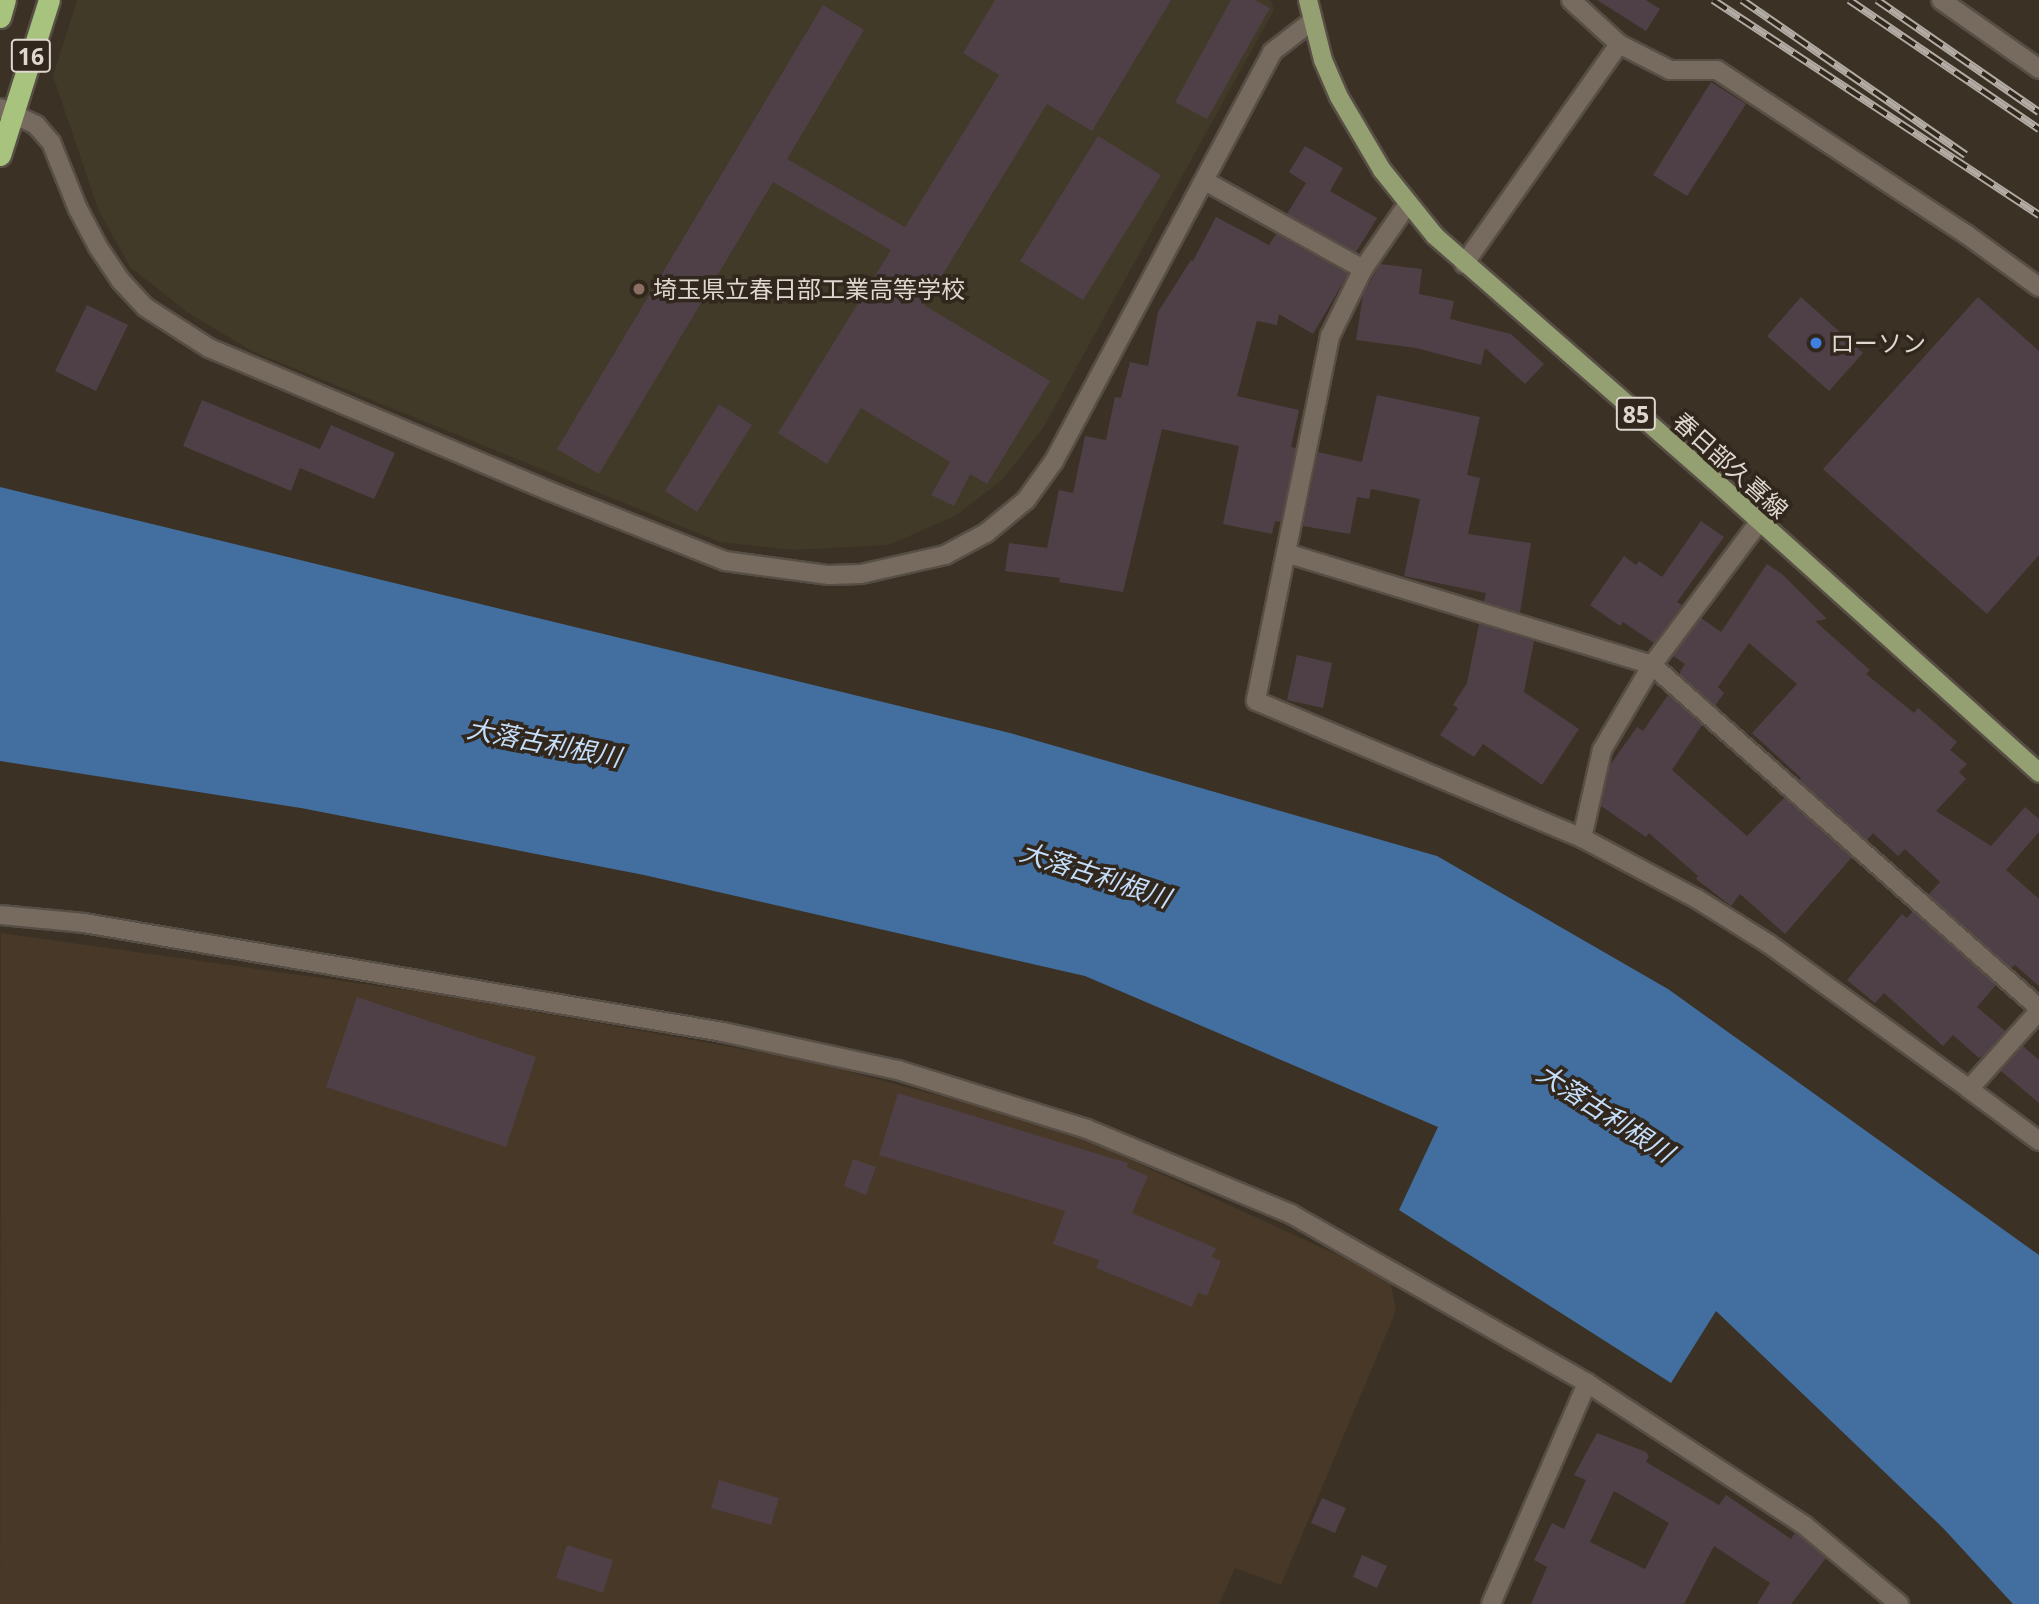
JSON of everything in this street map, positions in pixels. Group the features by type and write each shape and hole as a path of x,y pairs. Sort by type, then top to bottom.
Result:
{"highway":[{"name":"16","path":"0,17 5,0"},
{"name":"16","path":"0,155 7,111 49,0"}],"main road":[{"name":"春日部久喜線","path":"1308,0 1312,21 1339,97 1382,170 1407,205 1464,264 1759,522 2039,773"}],"street":[{"path":"1571,0 1619,44 1670,70 1717,70 1966,234 2039,287"},
{"path":"1941,0 2039,69"},
{"path":"7,111 36,125 51,142 78,209 98,247 120,280 145,307 209,348 536,486 726,561 829,575 901,567 945,555 986,533 1026,500 1054,461 1272,51 1312,21"},
{"path":"1464,264 1619,44"},
{"path":"1205,181 1363,269"},
{"path":"1407,205 1363,269 1330,336 1256,701 1582,838 1697,899 1769,944 2039,1141"},
{"path":"1582,838 1602,750 1653,665 1759,522"},
{"path":"1286,553 1653,665 2039,1010 1969,1089"},
{"path":"0,915 84,923 696,1027 898,1070 1087,1129 1291,1214 1587,1383 1804,1525 1899,1604"},
{"path":"1492,1604 1587,1383"}],"shaded area":[{"name":"埼玉県立春日部工業高等学校","path":"77,0 1271,0 1274,10 1043,428 1002,480 955,516 889,545 793,550 720,542 252,351 187,312 130,267 98,209 53,76"},
{"path":"1,933 443,995 809,1061 1063,1129 1390,1279 1396,1311 1281,1585 1235,1568 1219,1604 0,1604"}],"water":[{"name":"大落古利根川","path":"0,487 1010,733 1437,856 1668,989 2039,1255 2039,1604 2013,1604 1943,1528 1716,1311 1671,1383 1399,1210 1438,1127 1085,976 644,875 301,808 0,761"}],"building":[{"path":"995,0 1171,0 1092,131 1047,104 924,305 1050,381 987,484 970,474 954,506 931,495 950,462 861,408 827,464 778,433 891,250 773,182 599,474 557,449 823,5 864,30 787,159 905,227 999,75 963,53"},
{"path":"1231,0 1255,0 1270,8 1207,119 1175,102"},
{"path":"1597,0 1646,0 1660,9 1646,31"},
{"path":"1711,82 1746,104 1687,196 1653,175"},
{"path":"1098,136 1161,175 1083,300 1020,261"},
{"path":"1305,146 1343,168 1330,191 1377,218 1356,252 1287,214 1306,183 1289,172"},
{"path":"1216,217 1269,245 1276,234 1348,274 1313,334 1279,314 1277,325 1257,321 1237,396 1299,410 1291,447 1296,448 1281,522 1275,521 1272,534 1223,524 1239,446 1162,429 1123,592 1059,582 1060,578 1005,571 1009,543 1047,548 1059,490 1073,493 1085,436 1106,440 1115,397 1121,398 1130,362 1148,366 1158,312 1191,260 1193,261"},
{"path":"1380,264 1422,269 1419,294 1454,301 1450,319 1511,334 1544,364 1525,384 1485,348 1481,365 1416,348 1356,340 1363,295"},
{"path":"1801,297 1863,353 1829,391 1767,336"},
{"path":"1978,297 2039,351 2039,555 1987,614 1823,469"},
{"path":"87,305 128,325 96,391 55,371"},
{"path":"1377,395 1480,417 1467,475 1480,478 1468,534 1531,543 1520,613 1484,602 1486,593 1404,576 1420,499 1371,489 1369,499 1357,497 1350,534 1303,526 1318,452 1362,462"},
{"path":"202,400 320,449 331,425 395,453 374,499 300,468 291,491 183,446"},
{"path":"719,404 752,425 697,512 665,491"},
{"path":"1701,521 1724,537 1677,602 1682,605 1654,643 1623,622 1620,626 1590,605 1624,556 1636,565 1639,561 1662,577"},
{"path":"1767,564 1782,574 1827,619 1815,621 1870,670 1866,674 1914,713 1918,708 1957,742 1950,750 1967,764 1959,772 1966,779 1936,811 1991,846 2025,807 2039,819 2039,832 2006,870 2039,899 2039,986 2015,965 2011,968 1928,895 1940,882 1905,849 1898,856 1873,833 1867,840 1799,780 1801,778 1752,733 1797,684 1749,643 1718,687 1724,693 1715,706 1681,676 1680,672 1685,664 1673,656 1701,618 1721,632"},
{"path":"1479,624 1534,641 1524,692 1579,729 1542,785 1483,744 1474,757 1440,735 1458,708 1453,705 1467,683"},
{"path":"1297,655 1332,663 1323,708 1287,700"},
{"path":"1668,695 1702,725 1672,770 1747,836 1784,798 1852,857 1785,934 1740,894 1731,906 1696,879 1698,876 1649,833 1646,837 1601,806 1610,765 1637,727 1643,731"},
{"path":"1913,911 1996,985 1977,1007 2005,1031 1979,1058 1953,1035 1943,1046 1884,993 1875,1003 1847,980 1902,914 1907,918"},
{"path":"357,997 536,1057 506,1147 326,1087"},
{"path":"2023,1046 2039,1060 2039,1103 2001,1071"},
{"path":"898,1093 1128,1163 1127,1167 1148,1176 1132,1213 1216,1248 1212,1257 1221,1261 1207,1296 1198,1292 1192,1307 1096,1268 1099,1260 1053,1244 1065,1211 879,1155"},
{"path":"853,1159 876,1167 866,1195 844,1186"},
{"path":"1597,1433 1646,1452 1649,1456 1646,1462 1719,1505 1726,1495 1791,1539 1795,1533 1826,1558 1791,1604 1757,1604 1770,1583 1714,1546 1684,1604 1531,1604 1547,1567 1534,1560 1552,1523 1564,1529 1586,1480 1574,1475","holes":["1614,1491 1669,1523 1645,1569 1590,1542"]},
{"path":"719,1480 779,1498 771,1525 711,1508"},
{"path":"1322,1498 1346,1508 1335,1533 1311,1523"},
{"path":"567,1545 613,1560 603,1593 556,1578"},
{"path":"1362,1555 1387,1566 1377,1588 1353,1577"}],"railway":[{"path":"1713,0 2039,215"},
{"path":"1742,0 1966,155"},
{"path":"1849,0 2039,129"},
{"path":"1877,0 2039,112"}],"place":[{"name":"埼玉県立春日部工業高等学校","path":"639,289"},
{"name":"ローソン","path":"1816,343"}]}
